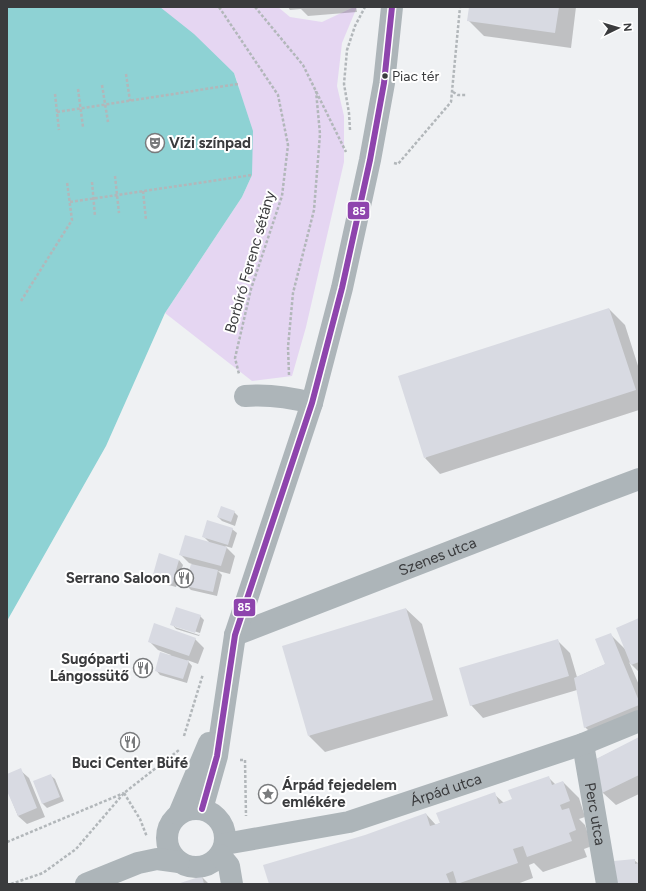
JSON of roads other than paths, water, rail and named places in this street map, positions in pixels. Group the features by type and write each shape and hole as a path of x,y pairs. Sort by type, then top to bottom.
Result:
{"street":[{"path":"202,809 217,756 235,635 312,403 342,288 370,160 384,83 392,7"},
{"path":"245,396 270,395 290,397 312,403"},
{"name":"Szenes utca","path":"235,635 639,479"},
{"path":"179,814 203,754 224,711"},
{"name":"Árpád utca","path":"222,849 349,822 583,744 639,721"},
{"name":"Perc utca","path":"583,744 606,884"},
{"path":"86,884 138,863 157,859 201,867 212,862 222,849 225,832 221,822 212,814 202,809 186,810 173,820 167,837 168,846 179,862"},
{"path":"138,863 167,837"},
{"path":"222,849 229,866 232,884"}],"water":[{"path":"7,7 160,7 194,34 234,73 253,131 252,175 242,197 165,313 106,446 7,621"}],"place":[{"name":"Piac tér","path":"385,76"},
{"name":"Vízi színpad","path":"155,143"},
{"name":"Serrano Saloon","path":"184,578"},
{"name":"Sugóparti Lángossütő","path":"143,668"},
{"name":"Buci Center Büfé","path":"130,742"},
{"name":"Árpád fejedelem emlékére","path":"268,794"}]}
